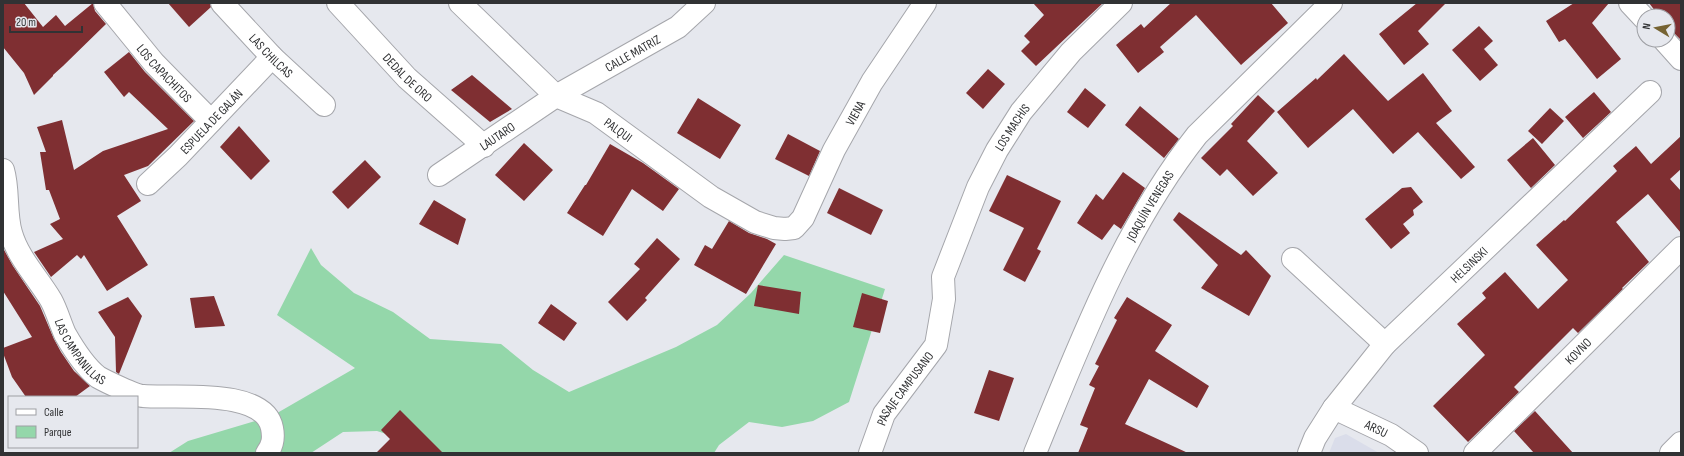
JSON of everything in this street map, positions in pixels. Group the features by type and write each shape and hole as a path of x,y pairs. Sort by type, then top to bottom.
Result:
{"street":[{"name":"LOS CAPACHITOS","path":"105,3 154,63 211,121"},
{"name":"LAS CHILCAS","path":"222,3 272,57 324,105"},
{"name":"DEDAL DE ORO","path":"338,3 407,78 484,146"},
{"name":"PALQUI","path":"460,3 556,96 596,113 711,197 755,222 774,228 794,228"},
{"name":"CALLE MATRIZ","path":"556,96 678,27 704,3"},
{"name":"VIENA","path":"794,228 803,218 834,150 872,82 925,3"},
{"name":"LOS MACHIS","path":"943,277 978,187 997,150 1021,112 1066,58 1121,3"},
{"name":"JOAQUÍN VENEGAS","path":"1035,453 1080,342 1133,232 1181,155 1197,135 1331,3"},
{"path":"1671,48 1681,59"},
{"name":"ESPUELA DE GALÁN","path":"148,184 178,156 272,57"},
{"name":"HELSINSKI","path":"1309,453 1315,438 1334,408 1385,344 1650,92"},
{"name":"LAUTARO","path":"439,175 556,96"},
{"name":"LAS CAMPANILLAS","path":"3,170 10,230 15,246 52,302 66,334 86,364 99,377 141,396 180,396 231,399 261,410 271,422 274,436 272,447 267,453"},
{"name":"KOVNO","path":"1475,453 1681,248"},
{"path":"1293,259 1385,344"},
{"name":"PASAJE CAMPUSANO","path":"870,453 884,414 936,345 944,299 943,277"},
{"name":"ARSU","path":"1334,408 1391,435 1417,453"},
{"path":"1671,453 1681,443"}],"shaded area":[{"path":"1346,434 1379,453 1329,453 1335,438"}],"green space":[{"path":"311,248 321,265 354,293 393,312 430,339 501,344 533,370 569,392 676,347 717,325 751,293 784,255 885,289 849,402 813,421 782,427 749,422 719,445 714,453 433,453 426,447 377,431 343,432 311,453 169,453 188,441 272,416 355,368 277,315"}],"building":[{"path":"3,3 24,3 43,27 56,15 65,26 93,3 95,11 106,24 34,95 24,73 3,47"},
{"path":"168,3 210,3 211,7 189,27"},
{"path":"1033,3 1103,3 1036,66 1021,51 1030,42 1024,36 1044,15"},
{"path":"1171,3 1271,3 1288,23 1241,65 1196,15 1160,47 1164,52 1138,73 1116,45 1141,24 1144,28"},
{"path":"1417,3 1446,3 1418,31 1429,44 1404,65 1379,34"},
{"path":"1574,3 1609,3 1592,23 1621,59 1597,79 1565,39 1559,42 1546,21"},
{"path":"1649,3 1681,3 1681,40 1676,35 1676,8 1653,8"},
{"path":"1479,26 1493,41 1484,49 1498,65 1480,81 1452,50"},
{"path":"129,52 145,72 194,121 148,166 124,175 141,201 117,216 148,265 107,291 84,255 81,259 77,255 51,277 34,252 63,239 50,224 60,219 49,190 46,190 40,152 46,152 37,127 62,120 74,170 103,151 168,129 129,92 124,97 104,72"},
{"path":"1344,54 1388,101 1423,73 1452,111 1436,123 1475,167 1461,179 1418,132 1393,154 1353,109 1308,148 1277,112 1316,78 1317,80"},
{"path":"988,69 1005,84 983,109 966,93"},
{"path":"472,75 512,109 490,122 451,90"},
{"path":"1085,88 1106,105 1088,128 1067,112"},
{"path":"1594,92 1611,112 1583,138 1565,117"},
{"path":"1258,95 1275,111 1247,141 1278,173 1253,196 1227,169 1220,176 1201,158 1233,126 1231,124"},
{"path":"698,98 741,125 720,159 677,133"},
{"path":"1140,106 1179,139 1164,158 1125,125"},
{"path":"1550,108 1564,121 1542,144 1528,131"},
{"path":"239,126 270,161 251,180 220,147"},
{"path":"788,134 820,151 809,176 775,159"},
{"path":"1681,136 1681,169 1670,179 1681,191 1681,233 1648,194 1616,222 1649,262 1578,333 1573,328 1514,387 1519,392 1468,442 1433,406 1485,355 1457,324 1486,298 1482,293 1505,272 1538,309 1568,280 1536,245 1564,220 1565,221 1617,171 1613,166 1636,146 1651,164"},
{"path":"1533,138 1555,165 1531,188 1507,160"},
{"path":"524,143 553,170 524,201 495,175"},
{"path":"610,144 643,163 679,189 663,211 632,189 603,236 567,213 586,185"},
{"path":"365,160 381,177 348,209 332,192"},
{"path":"1123,172 1145,188 1121,229 1114,224 1102,240 1077,223 1096,194 1103,200"},
{"path":"1007,175 1061,201 1037,249 1041,251 1025,282 1003,270 1024,228 989,211"},
{"path":"1411,187 1423,202 1413,210 1414,215 1403,224 1410,233 1391,249 1365,219 1402,188"},
{"path":"839,188 883,210 871,235 827,213"},
{"path":"434,200 466,219 458,245 419,224"},
{"path":"1179,212 1241,255 1246,250 1271,276 1249,316 1201,288 1218,265 1173,220"},
{"path":"729,221 749,233 767,239 776,244 746,294 694,265 705,245 712,249"},
{"path":"657,238 680,259 645,298 647,300 627,321 608,302 640,269 634,264"},
{"path":"3,248 13,266 40,306 61,352 74,371 90,386 76,396 25,396 12,377 3,353 3,348 32,337 3,291"},
{"path":"758,285 801,292 799,314 754,306"},
{"path":"862,293 888,301 880,333 853,327"},
{"path":"214,296 225,326 195,328 190,298"},
{"path":"128,297 142,316 119,374 116,372 115,337 98,312"},
{"path":"1127,297 1172,325 1155,351 1209,386 1197,408 1149,379 1125,424 1188,453 1078,453 1088,428 1080,425 1095,388 1089,385 1099,366 1095,364 1117,320 1114,318"},
{"path":"551,304 577,323 564,341 538,323"},
{"path":"989,370 1014,378 999,421 974,413"},
{"path":"400,410 443,453 376,453 390,439 381,430"},
{"path":"1535,411 1573,453 1534,453 1514,431"}]}
